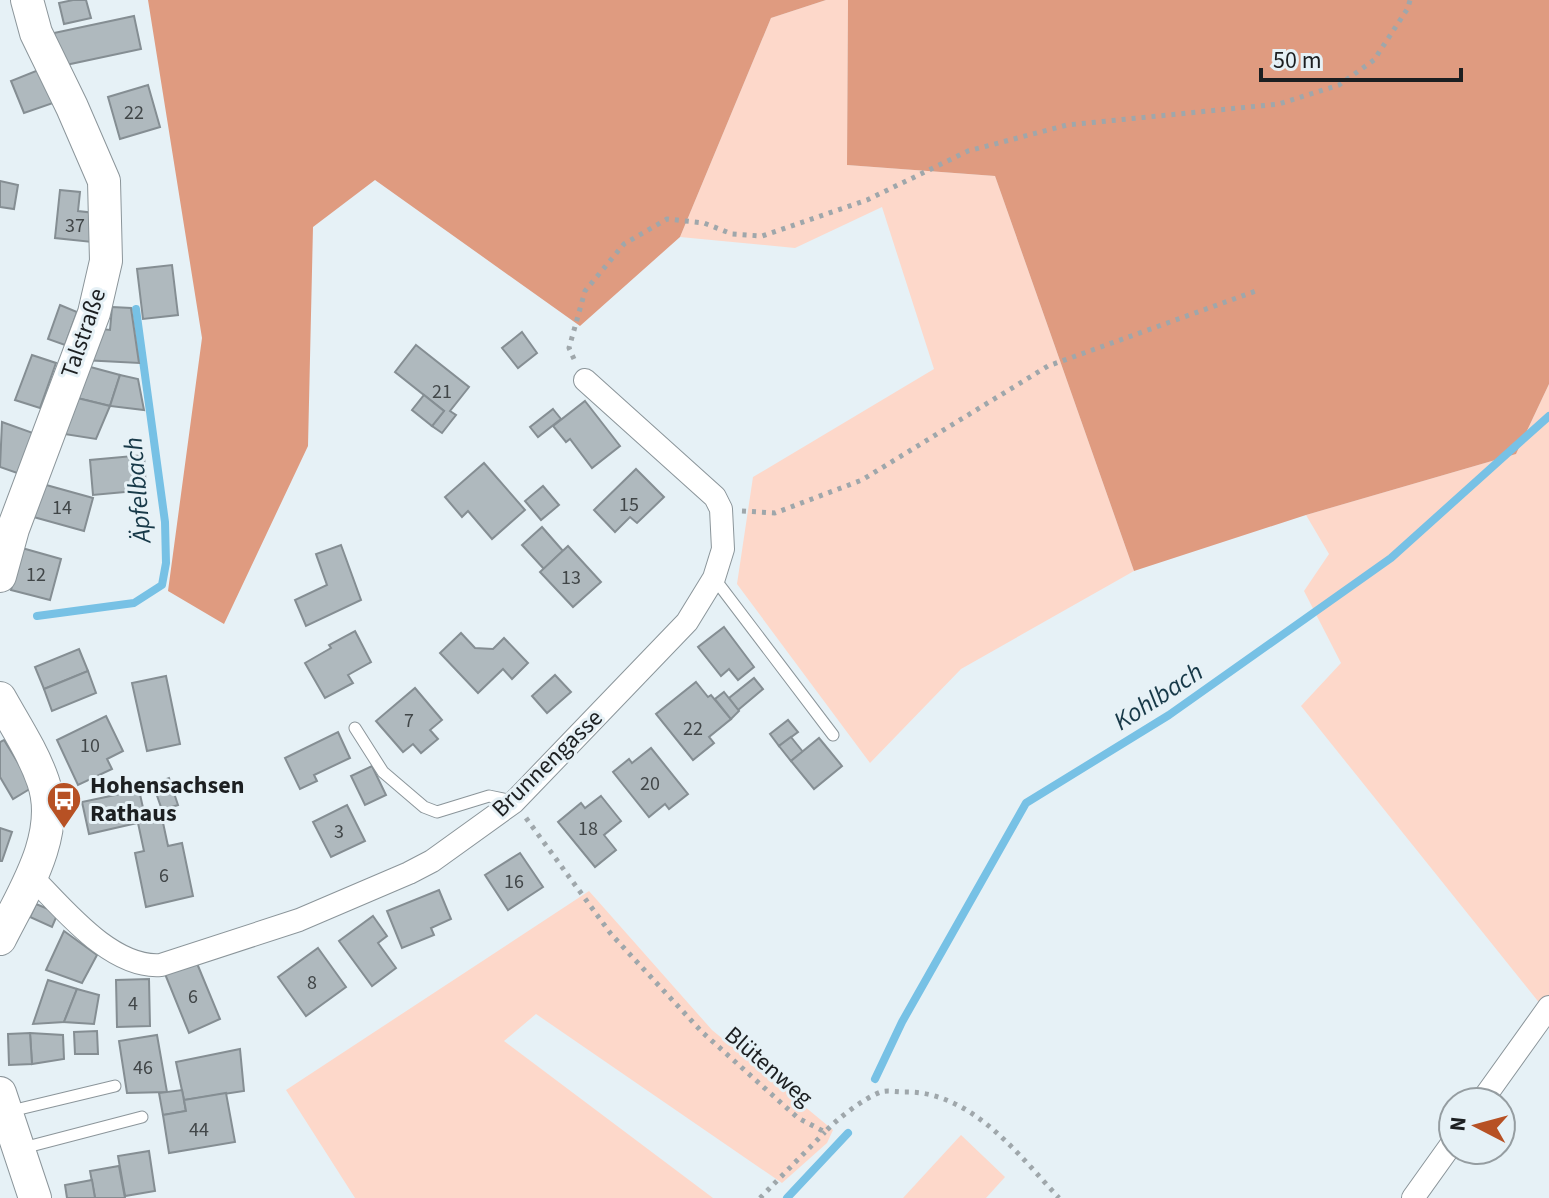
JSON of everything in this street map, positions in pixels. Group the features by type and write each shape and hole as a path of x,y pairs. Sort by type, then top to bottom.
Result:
{"street":[{"name":"Talstraße","path":"0,576 13,529 94,313 106,261 104,181 36,33 27,0"},
{"path":"585,380 715,497 721,509"},
{"name":"Brunnengasse","path":"31,876 90,937 149,966 161,965 299,920 432,861 514,802 687,622 714,578 723,549 721,509"},
{"path":"0,698 37,765 48,803 47,827 31,876 0,939"},
{"path":"1492,1086 1549,1007"},
{"path":"3,1103 35,1198"},
{"path":"1413,1198 1437,1164"}],"lane":[{"path":"714,578 833,735"},
{"path":"355,728 383,772 424,807 437,812 489,796 514,802"},
{"path":"3,1103 115,1086"},
{"path":"18,1150 142,1117"}],"path":[{"path":"585,380 569,348 585,291 624,244 667,219 704,223 732,234 762,236 867,200 968,151 1067,125 1279,104 1339,85 1374,60 1408,8 1410,0"},
{"path":"721,509 775,513 862,480 1048,366 1129,334 1256,291"},
{"name":"Blütenweg","path":"514,802 611,934 702,1032 798,1118 825,1132 836,1121 881,1092 922,1091 954,1103 1000,1134 1059,1198"},
{"path":"760,1198 825,1132"}],"shaded area":[{"path":"148,0 826,0 771,18 680,237 580,326 375,180 313,227 308,446 224,624 168,591 202,338"},
{"path":"826,0 848,0 847,165 995,176 1134,571 961,669 870,763 737,584 753,477 934,369 882,207 795,248 680,237 771,18"},
{"path":"848,0 1549,0 1549,384 1516,454 1306,515 1134,571 995,176 847,165"},
{"path":"1549,384 1549,1015 1301,706 1341,663 1304,591 1329,554 1306,515 1516,454"},
{"path":"589,891 712,1030 833,1130 827,1143 782,1183 536,1014 504,1041 713,1198 355,1198 286,1090"},
{"path":"961,1135 1005,1177 986,1198 903,1198"}],"building":[{"path":"86,0 91,18 64,24 59,3"},
{"path":"134,16 141,49 61,66 54,33"},
{"path":"41,69 56,102 24,113 11,81"},
{"path":"148,85 160,127 120,139 108,97"},
{"path":"0,181 18,185 14,209 0,207"},
{"path":"60,190 80,192 78,211 95,213 92,242 55,238"},
{"path":"172,265 178,315 143,319 137,269"},
{"path":"60,305 77,312 65,345 48,339"},
{"path":"112,307 131,308 139,363 83,360 93,328 110,330"},
{"path":"522,332 537,353 518,368 502,348"},
{"path":"416,345 469,387 450,411 456,415 442,433 432,426 444,411 395,372"},
{"path":"32,355 56,363 40,408 15,400"},
{"path":"83,365 120,375 110,406 69,396"},
{"path":"120,375 138,379 144,410 110,406"},
{"path":"424,395 444,411 432,426 412,410"},
{"path":"69,396 110,406 96,439 58,433"},
{"path":"585,401 620,446 592,468 570,439 566,442 553,426"},
{"path":"553,409 561,419 538,437 530,427"},
{"path":"2,422 33,433 20,474 0,467"},
{"path":"144,455 146,490 93,495 90,460"},
{"path":"484,463 525,510 492,539 468,511 462,517 445,497"},
{"path":"636,469 664,497 637,523 630,517 615,532 594,510"},
{"path":"39,483 93,498 84,531 30,516"},
{"path":"543,486 559,505 541,520 525,501"},
{"path":"542,527 563,551 544,569 522,545"},
{"path":"341,545 361,600 306,626 295,600 327,585 316,554"},
{"path":"568,546 601,582 573,607 540,572"},
{"path":"22,548 61,559 50,600 11,590"},
{"path":"724,627 754,667 738,680 729,669 721,676 698,647"},
{"path":"355,631 371,662 348,675 353,683 325,698 305,663"},
{"path":"461,633 475,648 493,649 504,638 528,663 512,679 503,669 478,693 440,653"},
{"path":"79,649 88,671 44,689 35,667"},
{"path":"88,671 96,693 52,711 44,689"},
{"path":"555,675 571,692 547,713 532,696"},
{"path":"166,676 180,744 147,751 132,683"},
{"path":"754,678 763,689 738,710 729,698"},
{"path":"696,682 731,719 709,737 714,743 693,760 656,714"},
{"path":"415,688 442,720 430,730 438,739 421,753 413,744 403,752 376,721"},
{"path":"724,692 739,711 731,719 715,699"},
{"path":"106,716 123,751 107,759 112,769 78,785 57,740"},
{"path":"788,720 798,732 779,746 770,734"},
{"path":"338,732 350,758 314,775 317,781 300,789 285,758"},
{"path":"791,737 803,752 791,761 779,746"},
{"path":"819,738 842,766 814,789 791,761"},
{"path":"4,740 33,787 13,799 0,777 0,742"},
{"path":"651,748 688,794 669,809 665,804 649,817 613,772 629,759 632,763"},
{"path":"372,766 386,795 365,805 351,776"},
{"path":"169,778 178,805 162,810 153,784"},
{"path":"139,790 146,821 89,834 82,802"},
{"path":"601,796 621,821 604,835 616,850 595,867 558,822 581,803 585,808"},
{"path":"347,805 365,841 331,857 313,822"},
{"path":"162,818 168,846 182,843 193,896 146,907 135,853 144,851 138,823"},
{"path":"0,828 12,832 2,861 0,861"},
{"path":"520,853 543,887 508,910 485,875"},
{"path":"439,890 451,919 431,928 434,935 402,948 387,911"},
{"path":"36,904 58,913 52,927 30,917"},
{"path":"373,916 387,936 378,943 396,968 372,986 339,941"},
{"path":"64,931 97,955 82,983 46,970"},
{"path":"318,948 346,987 306,1016 278,977"},
{"path":"196,961 220,1019 189,1033 165,974"},
{"path":"149,979 150,1026 117,1027 116,980"},
{"path":"48,980 77,989 64,1022 33,1024"},
{"path":"77,989 99,995 94,1024 64,1022"},
{"path":"97,1031 98,1054 75,1054 74,1032"},
{"path":"30,1033 63,1035 64,1059 32,1064"},
{"path":"30,1033 32,1064 9,1065 8,1034"},
{"path":"157,1035 167,1092 127,1093 119,1041"},
{"path":"240,1049 244,1091 184,1100 176,1062"},
{"path":"182,1090 186,1111 163,1115 159,1093"},
{"path":"226,1093 235,1142 169,1153 163,1115 186,1111 184,1100"},
{"path":"149,1151 155,1191 125,1196 118,1156"},
{"path":"119,1166 125,1198 95,1198 90,1171"},
{"path":"92,1180 95,1198 67,1198 65,1185"}],"waterway":[{"name":"Äpfelbach","path":"37,616 134,603 162,585 166,563 165,522 136,309"},
{"name":"Kohlbach","path":"875,1079 902,1022 1026,803 1169,715 1391,558 1549,416"},
{"name":"Kohlbach","path":"787,1198 848,1133"}],"place":[{"name":"Hohensachsen Rathaus","path":"64,830"}]}
